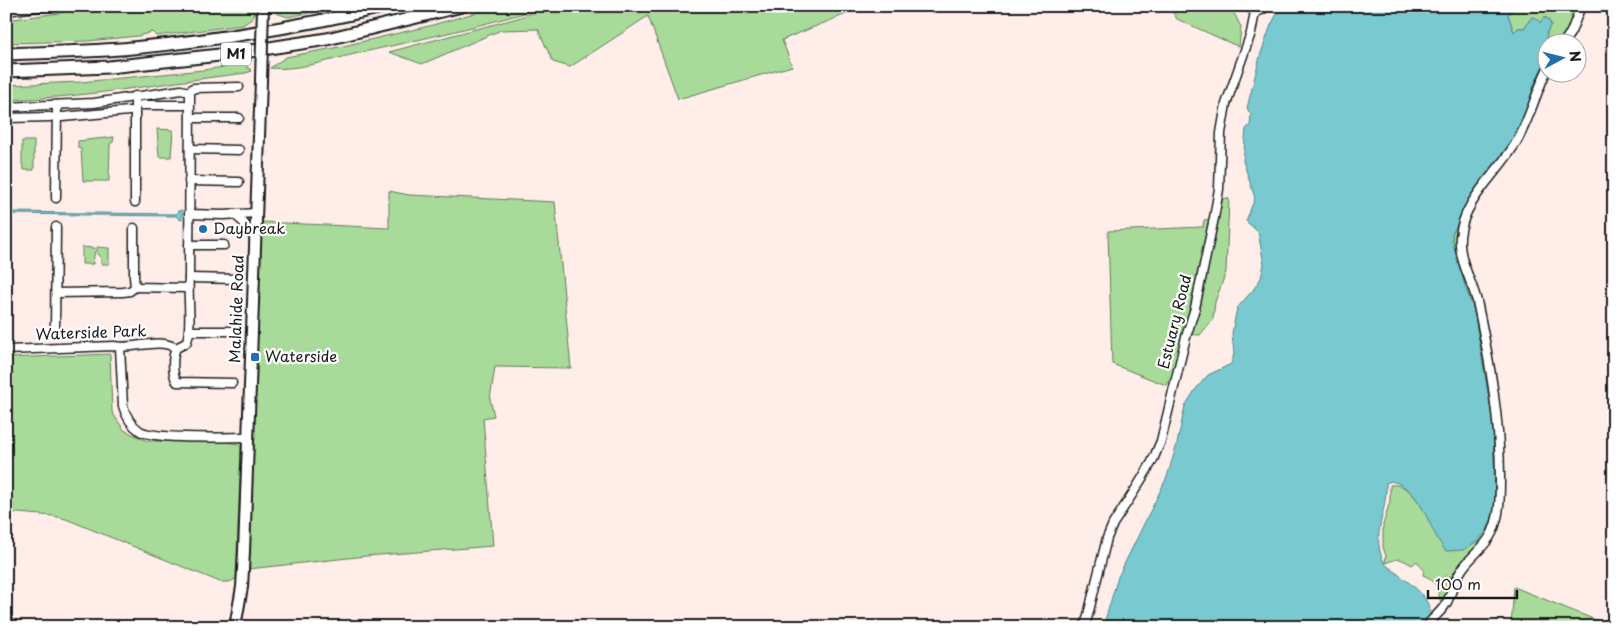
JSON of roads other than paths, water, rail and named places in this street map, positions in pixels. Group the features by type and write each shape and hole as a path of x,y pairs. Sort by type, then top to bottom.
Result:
{"highway":[{"name":"M1","path":"6,54 131,48 235,36 296,26 387,6"},
{"name":"M1","path":"6,71 109,67 238,53 327,39 462,6"}],"main road":[{"name":"Malahide Road","path":"235,627 242,587 244,552 263,6"}],"street":[{"path":"6,11 45,6"},
{"path":"1247,6 1255,12 1262,10 1266,6"},
{"path":"1571,32 1581,6"},
{"name":"Estuary Road","path":"1083,627 1087,619 1106,538 1152,462 1160,441 1195,308 1214,218 1219,189 1221,133 1226,104 1251,33 1255,12"},
{"path":"1432,624 1446,604 1464,565 1491,535 1498,518 1499,509 1500,468 1496,403 1478,301 1460,248 1463,221 1475,196 1505,161 1518,139 1540,82"},
{"path":"232,383 177,382 174,377 174,354 176,348 188,341 189,331 189,296 187,288 189,278 190,92 193,88 239,87"},
{"path":"138,102 164,92 181,90 190,92"},
{"path":"164,92 164,105"},
{"path":"135,202 138,102"},
{"path":"6,107 138,102 184,105"},
{"path":"94,103 95,114"},
{"path":"26,106 26,117"},
{"path":"56,198 57,106"},
{"path":"62,117 129,112"},
{"path":"7,118 50,117"},
{"path":"190,118 239,118"},
{"path":"190,150 239,150"},
{"path":"189,181 239,182"},
{"path":"189,214 256,213"},
{"path":"234,214 255,239"},
{"path":"55,331 56,227"},
{"path":"134,228 135,287"},
{"path":"189,245 224,245"},
{"path":"189,278 238,279"},
{"path":"56,293 123,292 130,291 135,287 187,288"},
{"path":"189,331 234,331"},
{"name":"Waterside Park","path":"6,350 161,344 169,344 176,348"},
{"path":"120,347 123,406 132,424 140,431 157,436 248,437"}],"water":[{"path":"1281,6 1515,6 1508,15 1514,32 1518,28 1524,28 1532,17 1536,18 1540,23 1543,18 1546,18 1551,24 1547,32 1538,32 1538,76 1519,133 1508,152 1471,198 1452,234 1465,286 1474,311 1493,423 1495,504 1492,518 1487,530 1479,540 1463,550 1446,551 1411,492 1402,485 1391,481 1386,483 1385,503 1379,533 1380,552 1384,562 1425,598 1429,606 1429,623 1436,627 1103,627 1118,577 1167,477 1177,444 1185,406 1195,390 1208,375 1231,364 1234,354 1232,333 1237,308 1261,278 1264,264 1258,232 1246,221 1255,198 1243,161 1246,129 1250,125 1251,115 1247,108 1260,56 1271,25"},
{"path":"182,210 182,220 176,216 6,214 6,212 176,214"}],"place":[{"name":"Daybreak","path":"203,229"},
{"name":"Waterside","path":"255,357"}]}
